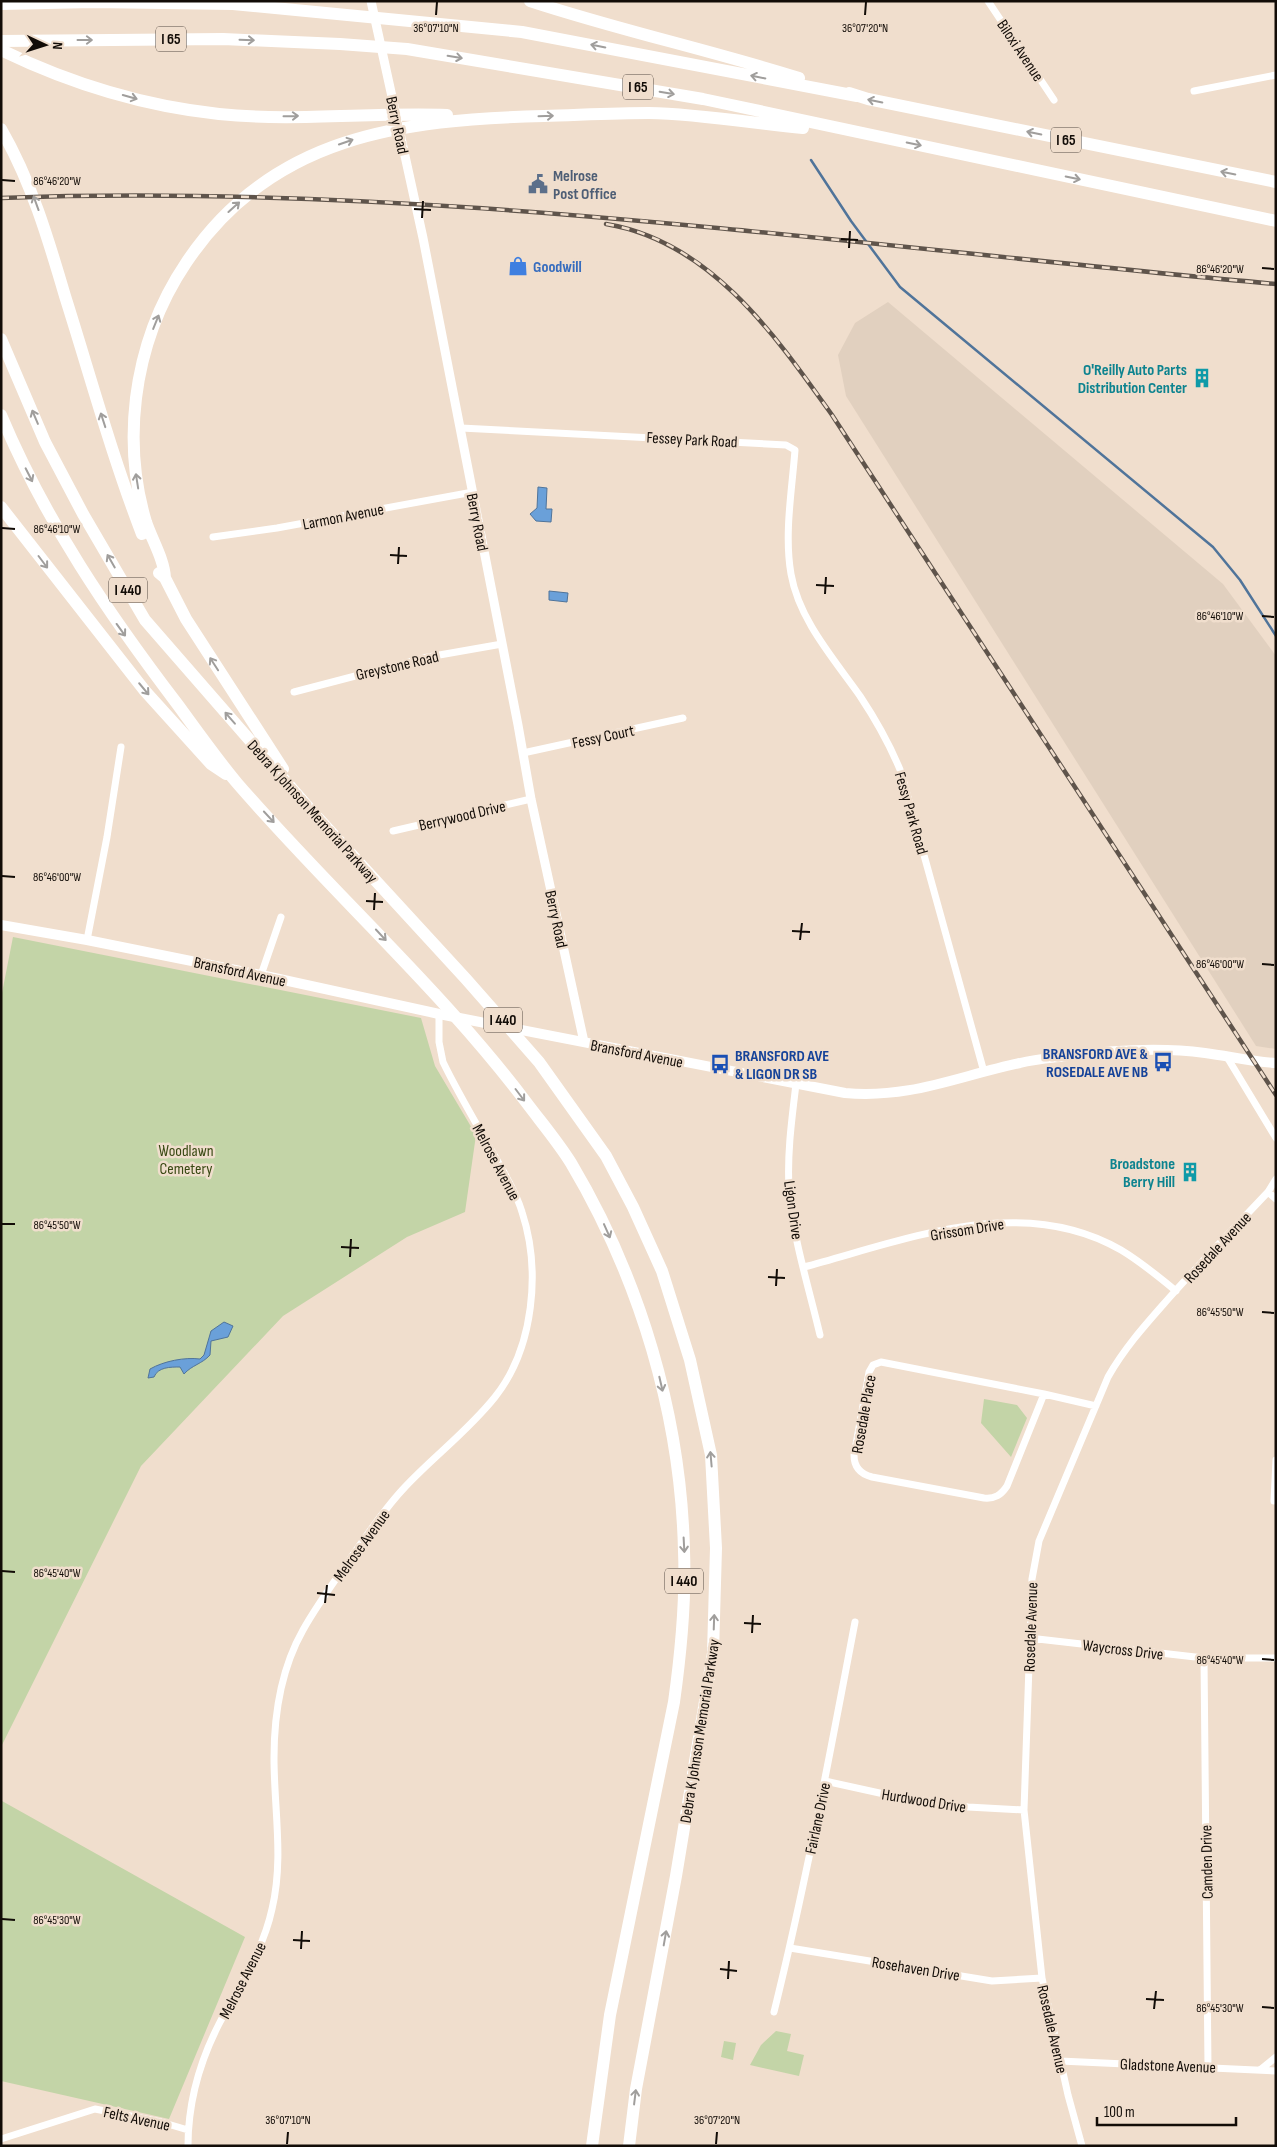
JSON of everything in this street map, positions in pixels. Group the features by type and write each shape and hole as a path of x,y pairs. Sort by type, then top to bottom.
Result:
{"highway":[{"path":"530,1 603,24 734,58 857,96"},
{"name":"I 65","path":"1,4 93,2 233,4 522,32 857,96 1276,182"},
{"name":"I 65","path":"1,41 223,39 407,49 703,99 866,135 1276,220"},
{"path":"1,50 83,84 161,106 220,114 274,117 357,115 427,119 650,113 866,135"},
{"path":"308,807 186,619 165,578 163,567 146,520 138,487 134,445 136,399 144,357 159,314 174,283 201,242 233,207 264,182 294,164 325,150 366,136 427,119"},
{"path":"1,129 29,185 130,500 157,570 165,578"},
{"name":"Debra K Johnson Memorial Parkway","path":"1,339 45,442 83,514 145,620 308,807 540,1062 606,1156 633,1207 662,1271 690,1360 711,1455 716,1548 713,1653 676,1876 636,2089 629,2146"},
{"name":"Debra K Johnson Memorial Parkway","path":"1,415 49,513 99,597 135,648 236,782 417,974 491,1056 569,1160 602,1220 629,1280 657,1369 676,1459 682,1514 684,1584 679,1662 674,1702 610,2015 592,2146"},
{"path":"1,507 145,691 211,764 236,782"}],"main road":[{"name":"Bransford Avenue","path":"1,925 87,940 261,975 439,1014 845,1092 889,1094 933,1086 1021,1063 1113,1052 1177,1051 1276,1064"}],"street":[{"name":"Berry Road","path":"371,1 423,238 531,799 584,1042"},
{"name":"Biloxi Avenue","path":"988,1 1054,100"},
{"path":"1194,91 1276,75"},
{"name":"Fessey Park Road","path":"461,428 786,445 795,450 789,522 791,576"},
{"name":"Larmon Avenue","path":"213,537 286,527 473,492"},
{"name":"Fessy Park Road","path":"791,576 805,615 871,714 889,744 901,772 984,1072"},
{"name":"Greystone Road","path":"294,692 428,657 502,644"},
{"name":"Fessy Court","path":"523,753 684,718"},
{"path":"87,940 101,872 121,747"},
{"name":"Berrywood Drive","path":"393,831 531,799"},
{"path":"261,975 281,917"},
{"name":"Melrose Avenue","path":"188,2146 188,2130 193,2097 202,2062 218,2027 263,1944 272,1908 276,1885 279,1843 274,1758 278,1704 282,1681 295,1646 325,1595 369,1532 404,1488 460,1436 495,1397 513,1367 526,1331 532,1269 522,1212 510,1184 443,1062 439,1042 439,1014"},
{"path":"1227,1057 1276,1138"},
{"name":"Ligon Drive","path":"796,1084 790,1147 789,1188 794,1222 820,1335"},
{"name":"Rosedale Avenue","path":"1082,2146 1060,2061 1042,1978 1024,1810 1029,1638 1035,1554 1055,1500 1108,1377 1123,1352 1176,1291 1268,1192 1276,1179"},
{"path":"1268,1192 1276,1199"},
{"name":"Grissom Drive","path":"804,1267 974,1224 1037,1222 1079,1232 1107,1243 1140,1262 1176,1291"},
{"name":"Rosedale Place","path":"1044,1394 1006,1486 996,1497 984,1498 872,1477 861,1473 856,1466 855,1451 869,1372 870,1368 877,1364 889,1362 1044,1394 1096,1406"},
{"path":"1274,1501 1276,1460"},
{"name":"Fairlane Drive","path":"774,2012 790,1948 825,1781 855,1622"},
{"name":"Waycross Drive","path":"1029,1638 1204,1658 1276,1658"},
{"name":"Camden Drive","path":"1204,1658 1208,2067"},
{"name":"Hurdwood Drive","path":"825,1781 968,1808 1024,1810"},
{"name":"Rosehaven Drive","path":"790,1948 992,1981 1042,1978"},
{"path":"1260,2070 1276,2057"},
{"name":"Gladstone Avenue","path":"1060,2061 1276,2071"},
{"name":"Felts Avenue","path":"1,2139 95,2109 161,2122 188,2130"}],"shaded area":[{"path":"888,302 1223,584 1276,656 1276,1049 1256,1046 846,396 838,355 855,323"}],"green space":[{"name":"Woodlawn Cemetery","path":"13,937 421,1018 435,1066 476,1135 465,1212 407,1237 283,1316 141,1466 1,1747 1,998"},
{"path":"984,1399 1017,1405 1027,1418 1011,1457 981,1423"},
{"path":"1,1796 2,1801 245,1937 169,2119 1,2081"},
{"path":"776,2031 791,2034 787,2051 804,2055 799,2076 750,2065 761,2045"},
{"path":"724,2041 736,2043 733,2060 721,2057"}],"water":[{"path":"538,487 547,488 546,509 552,509 551,522 536,521 530,514 537,508"},
{"path":"549,591 568,593 567,602 549,600"},
{"path":"224,1322 233,1326 228,1337 211,1341 210,1355 204,1360 184,1374 180,1367 168,1368 161,1369 154,1377 148,1378 150,1369 162,1364 181,1359 200,1359 204,1355 211,1331"}],"waterway":[{"path":"811,160 851,221 900,287 1213,547 1240,580 1276,636"}],"railway":[{"path":"1,198 161,196 321,199 480,208 798,236 1276,284"},
{"path":"606,224 643,234 677,250 708,271 737,296 787,354 832,415 1276,1095"}],"place":[{"name":"Melrose Post Office","path":"538,184"},
{"name":"Goodwill","path":"518,266"},
{"name":"O'Reilly Auto Parts Distribution Center","path":"1202,378"},
{"name":"BRANSFORD AVE & ROSEDALE AVE NB","path":"1163,1062"},
{"name":"BRANSFORD AVE & LIGON DR SB","path":"720,1064"},
{"name":"Broadstone Berry Hill","path":"1190,1172"}]}
